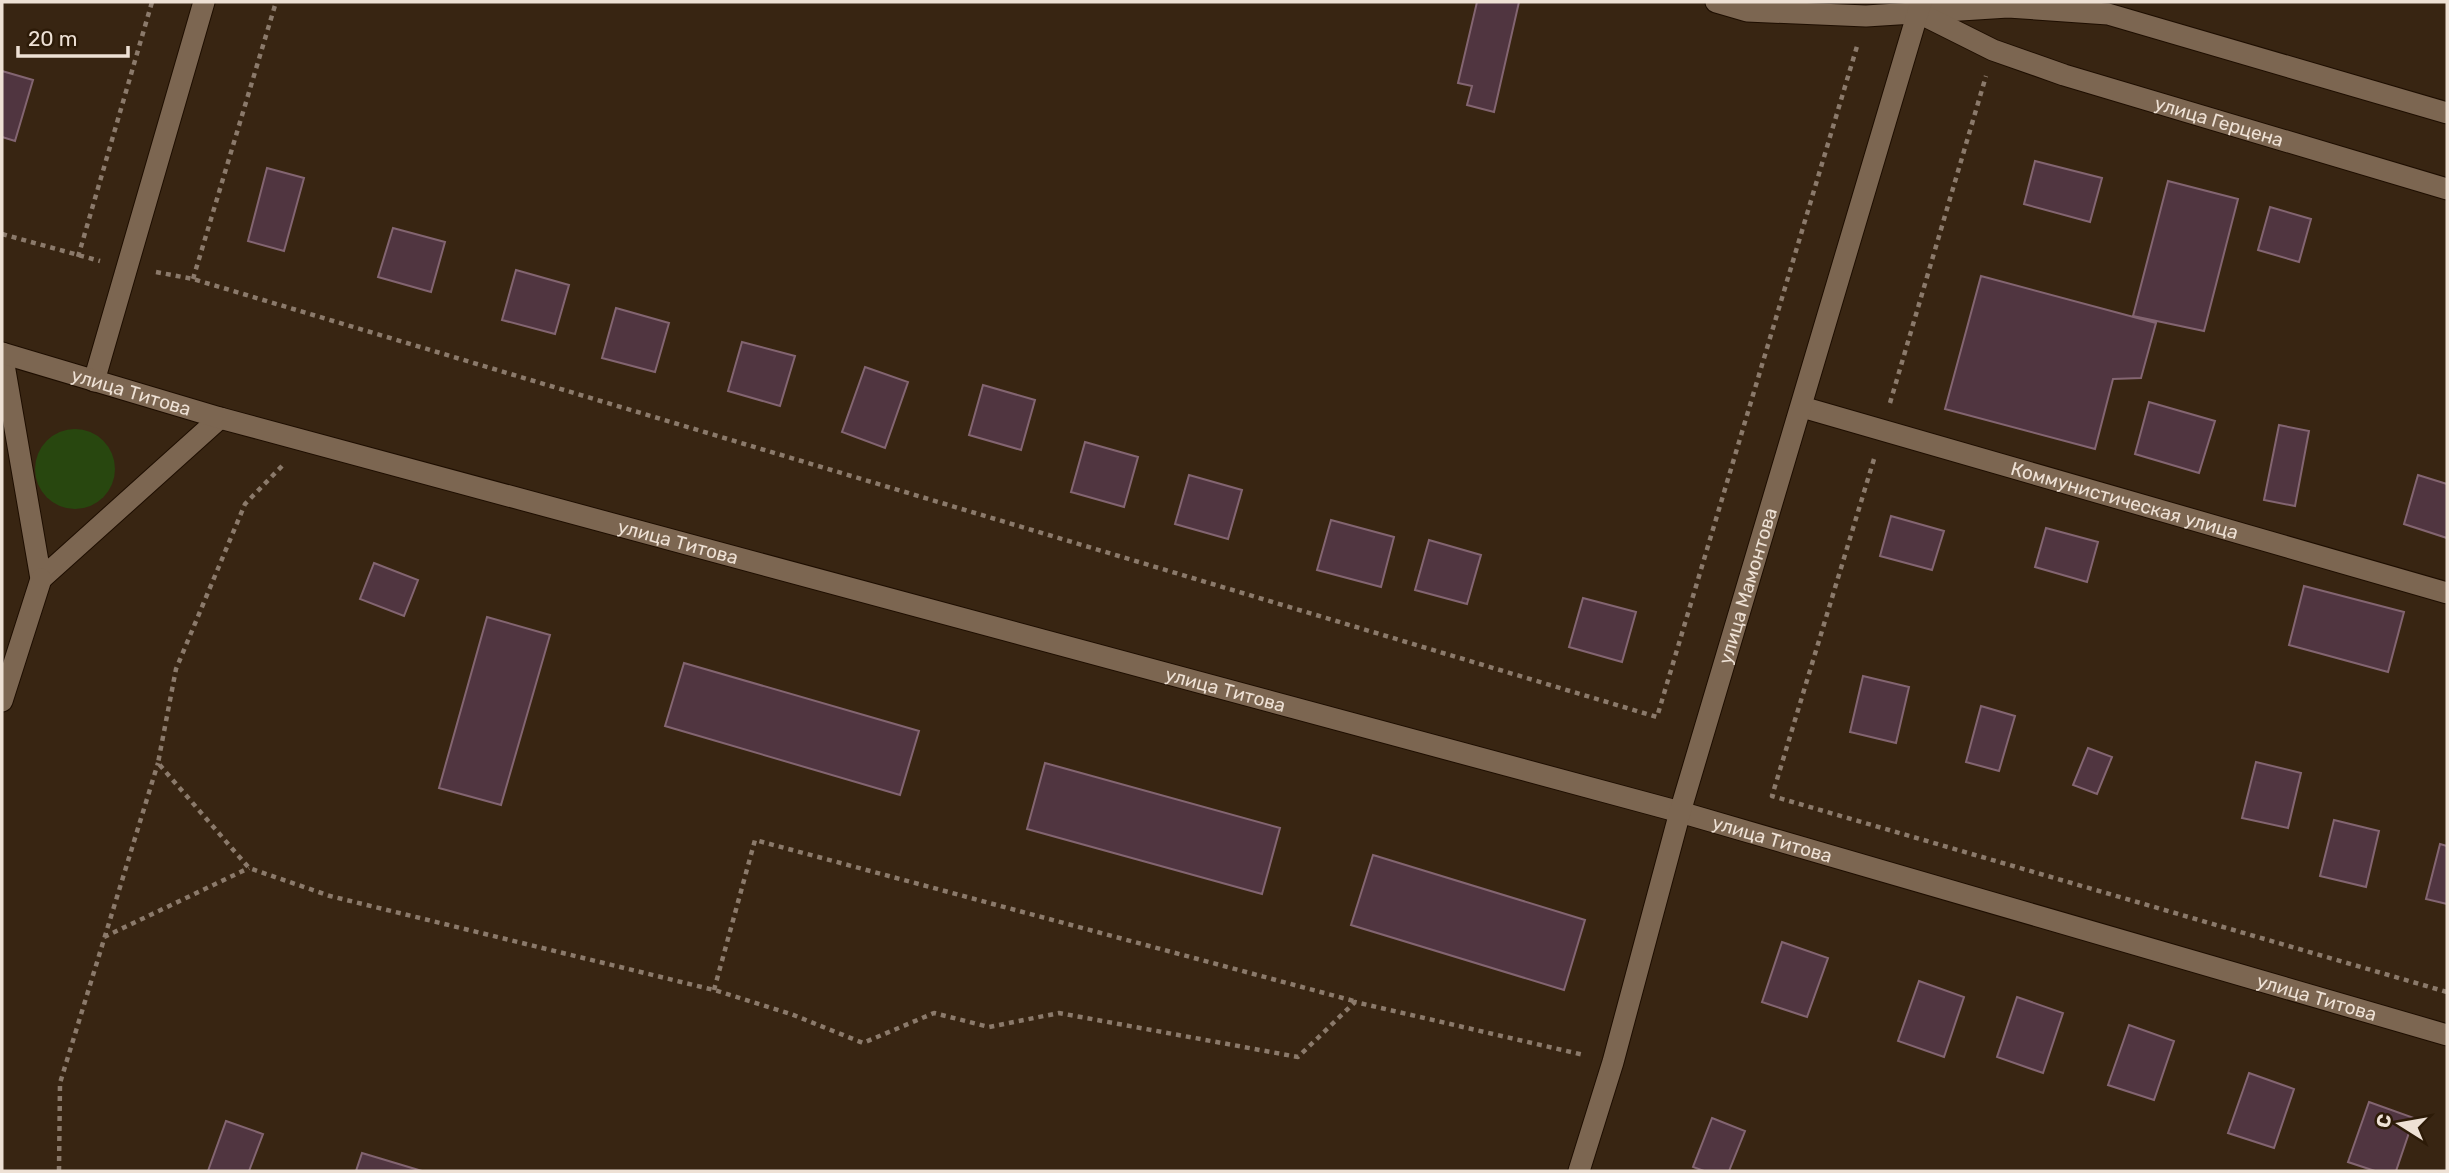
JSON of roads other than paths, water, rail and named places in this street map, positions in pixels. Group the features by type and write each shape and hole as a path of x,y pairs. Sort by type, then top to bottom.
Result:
{"street":[{"path":"94,381 204,2"},
{"path":"1716,2 1747,11 1866,16 1915,5 2008,7 2108,14 2447,113"},
{"name":"улица Герцена","path":"1915,5 1993,50 2064,75 2447,189"},
{"name":"улица Мамонтова","path":"1579,1171 1613,1062 1680,812 1802,407 1915,5"},
{"path":"2,353 41,579 2,701"},
{"name":"улица Титова","path":"2,353 220,418 1680,812 2447,1035"},
{"name":"Коммунистическая улица","path":"1802,407 2447,593"},
{"path":"41,579 220,418"}]}
